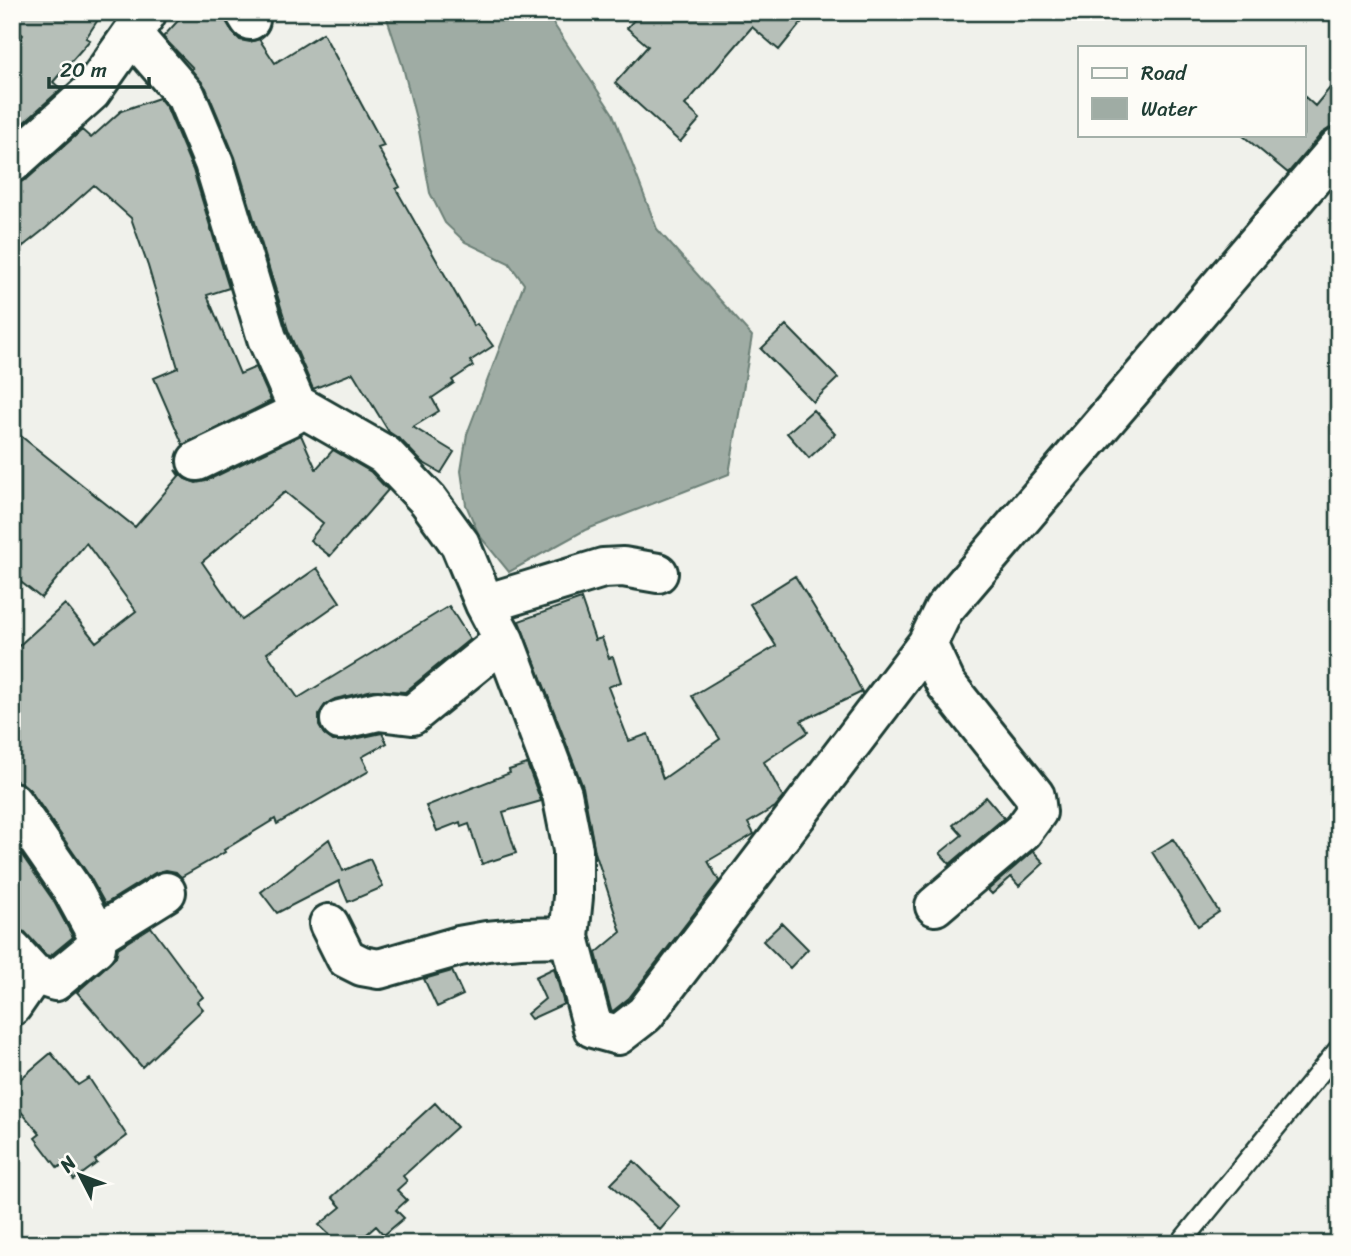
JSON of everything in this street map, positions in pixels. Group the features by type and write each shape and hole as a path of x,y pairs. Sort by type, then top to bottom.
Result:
{"street":[{"path":"12,163 91,92 140,24 186,96 214,163 267,338 296,404 385,455 428,500 460,544 485,604 504,640 562,794 573,850 573,897 569,937 593,1028 618,1035 645,1014 927,645 944,609 1339,147"},
{"path":"197,461 293,415 296,404"},
{"path":"485,604 603,568 623,567 658,573"},
{"path":"340,720 378,711 412,715 504,640"},
{"path":"927,645 946,684 1035,796 1037,811 1023,831 935,906"},
{"path":"12,802 72,889 97,935 96,947 55,981 23,962 12,1006"},
{"path":"97,935 166,892"},
{"path":"329,923 346,958 362,966 379,969 459,946 487,941 569,937"}],"lane":[{"path":"1180,1244 1339,1049"}],"water":[{"path":"385,12 545,12 551,20 613,114 657,229 752,336 729,474 585,530 509,572 479,535 466,505 461,471 467,434 524,284 509,263 465,242 445,223 430,193 419,131 403,67"}],"building":[{"path":"12,12 103,12 86,38 90,40 53,82 61,89 12,133 12,55 23,35 12,26"},
{"path":"186,12 223,12 232,32 240,40 250,42 259,39 275,63 323,33 384,146 378,148 400,187 396,189 474,326 477,324 493,346 470,361 473,366 432,398 439,411 413,427 454,452 441,473 422,462 401,440 389,432 353,373 313,389 288,330 235,157 206,88 191,69 193,68 163,37"},
{"path":"641,12 810,12 779,50 752,27 685,105 700,119 680,142 615,83 648,46 627,28"},
{"path":"1339,77 1339,124 1322,133 1288,173 1243,136 1306,136 1306,98 1315,106"},
{"path":"159,98 167,108 193,170 229,288 207,295 240,374 256,367 271,401 183,445 154,378 178,368 131,218 94,185 12,255 12,184 27,179 82,130 91,138 121,111"},
{"path":"786,325 838,378 813,402 761,349"},
{"path":"813,410 835,434 809,458 787,433"},
{"path":"12,429 135,527 179,476 175,470 185,479 196,483 206,481 301,435 316,469 333,450 371,472 388,490 330,556 310,540 323,523 285,492 202,562 242,620 317,568 340,602 267,653 298,698 449,606 470,639 405,692 373,690 335,699 325,705 319,714 319,726 333,741 382,733 387,743 362,757 369,771 277,824 275,819 181,877 176,872 166,870 155,873 105,904 90,877 30,790 22,783 12,780 12,652 65,604 96,642 136,611 86,543 41,598 12,575"},
{"path":"795,576 844,656 862,692 801,721 808,732 764,762 783,797 775,807 748,823 754,834 708,861 719,881 629,998 613,1011 596,953 621,932 595,852 583,787 519,621 581,599 595,640 602,638 609,658 613,657 621,682 608,687 629,741 648,734 663,779 720,739 692,696 776,646 750,604"},
{"path":"527,764 541,801 503,812 516,853 482,864 469,824 461,827 460,822 437,831 426,806"},
{"path":"986,797 1004,818 950,864 940,853 962,835 953,825"},
{"path":"329,839 343,871 370,859 383,887 348,902 339,881 277,913 261,892"},
{"path":"1173,839 1219,912 1198,926 1152,852"},
{"path":"12,841 53,900 73,937 50,956 25,932 12,929"},
{"path":"1033,851 1044,863 1019,886 1011,877 992,894 988,890"},
{"path":"782,923 808,949 790,968 763,941"},
{"path":"151,927 203,997 197,1002 203,1009 142,1067 77,992 116,957 118,948"},
{"path":"554,968 564,1004 531,1019 527,1014 545,999 535,977"},
{"path":"452,971 463,995 437,1007 424,979"},
{"path":"51,1053 78,1085 89,1078 127,1136 74,1180 62,1165 58,1168 35,1138 40,1134 12,1101 12,1086"},
{"path":"435,1103 457,1127 403,1176 407,1181 397,1190 407,1200 396,1210 404,1218 384,1235 376,1226 356,1244 339,1244 319,1225 341,1207 332,1197"},
{"path":"634,1161 680,1207 660,1230 611,1184"}]}
